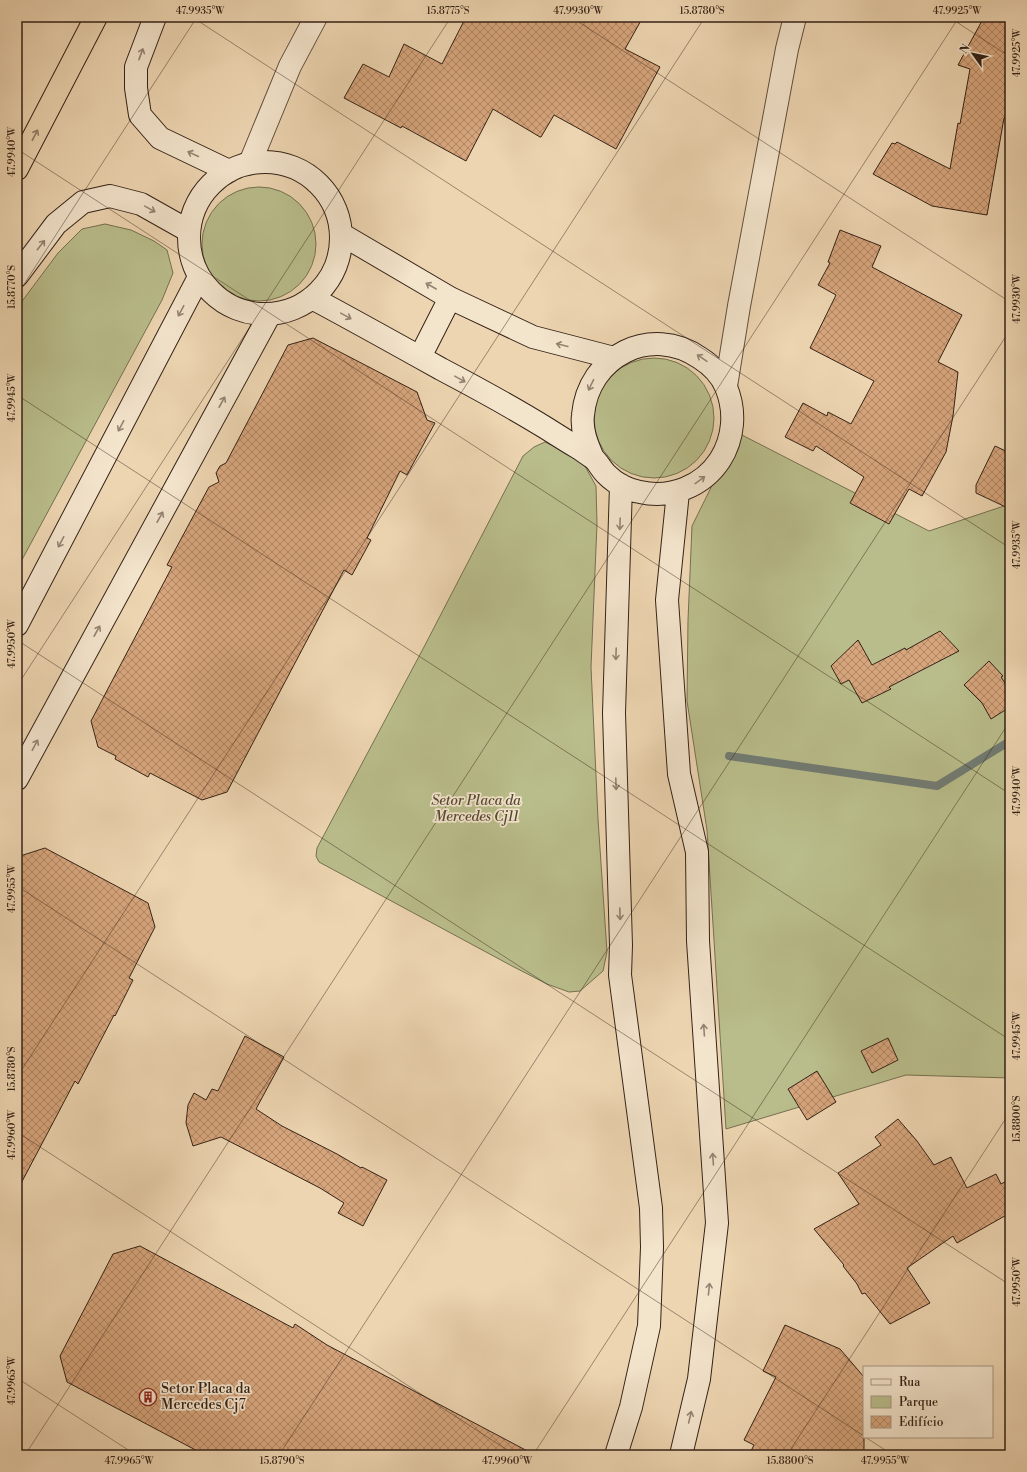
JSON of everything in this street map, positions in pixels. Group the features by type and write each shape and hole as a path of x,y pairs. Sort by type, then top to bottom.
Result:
{"highway":[{"path":"17,169 96,17"}],"street":[{"path":"154,17 136,67 136,88 140,115 160,138 229,170"},
{"path":"250,163 290,66 316,17"},
{"path":"726,386 740,298 787,49 795,17"},
{"path":"272,162 293,166 312,177 327,193 337,212 341,234 338,258 328,280 312,298 292,309 270,314 249,313 230,305 213,293 199,277 191,255 189,231 196,207 209,186 229,170 250,163 272,162"},
{"path":"17,276 56,224 83,202 110,196 141,204 189,231"},
{"path":"341,234 450,298 533,337 614,358"},
{"path":"17,625 199,277"},
{"path":"312,298 533,420 593,458"},
{"path":"420,357 450,298"},
{"path":"17,779 270,314"},
{"path":"663,344 682,348 689,350 710,364 726,386 732,406 732,429 726,450 714,468 698,483 678,492 652,494 639,492 621,485 605,474 593,458 585,438 582,417 586,396 596,377 614,358 637,346 663,344"},
{"path":"616,1455 630,1407 649,1326 652,1247 651,1208 620,975 621,937 614,713 621,485"},
{"path":"678,492 667,600 679,774 697,852 698,941 717,1223 698,1379 681,1455"}],"green space":[{"path":"259,187 281,191 300,203 312,222 316,244 312,266 300,285 281,297 259,301 237,297 218,285 206,266 202,244 206,222 218,203 237,191"},
{"path":"105,224 131,230 154,241 167,250 173,273 162,300 17,569 17,308 58,253 82,229"},
{"path":"654,358 666,359 677,363 687,368 696,376 704,385 709,395 713,406 713,430 709,441 704,451 696,460 687,468 677,473 666,477 654,478 642,477 631,473 621,468 612,460 604,451 599,441 595,430 594,418 595,406 599,395 604,385 612,376 621,368 631,363 642,359"},
{"path":"738,433 929,531 1010,504 1010,1078 906,1075 726,1129 707,830 687,701 688,620 692,526"},
{"name":"Setor Placa da Mercedes Cj11","path":"545,442 577,457 586,468 596,486 597,524 591,667 598,819 607,952 603,971 580,991 569,992 547,984 512,966 319,862 316,856 317,848 424,647 523,456 534,447"}],"building":[{"path":"466,17 643,17 625,49 660,67 616,149 554,115 540,137 493,109 466,161 402,126 401,128 344,98 363,64 389,77 404,44 442,64"},
{"path":"984,17 1010,17 1010,120 1004,118 987,215 932,206 873,174 892,143 895,144 897,142 950,169 970,69 958,65"},
{"path":"840,230 881,246 872,267 962,315 938,362 958,372 953,416 946,452 922,496 909,489 889,524 850,503 864,477 816,446 813,451 785,437 803,403 827,416 828,412 851,424 874,381 810,348 836,295 818,285 830,263 828,262"},
{"path":"313,338 417,392 427,420 435,423 407,475 400,471 367,538 371,540 352,575 344,570 227,792 202,800 150,773 148,777 115,759 116,756 98,747 91,721 172,567 167,565 209,487 219,482 216,473 220,466 226,463 288,345"},
{"path":"995,446 1010,453 1010,509 976,493 976,485"},
{"path":"940,631 959,651 889,687 891,689 862,703 849,680 841,684 831,666 858,640 872,665 905,648 906,650"},
{"path":"989,661 1003,676 1001,677 1010,691 1010,707 991,719 982,703 964,685"},
{"path":"45,848 148,903 155,927 129,978 133,980 115,1016 114,1015 78,1084 75,1081 17,1191 17,857"},
{"path":"245,1036 284,1057 256,1109 282,1126 361,1168 362,1167 387,1180 363,1226 338,1213 344,1203 320,1188 221,1137 193,1146 186,1123 188,1105 194,1093 206,1100 212,1089 218,1091"},
{"path":"888,1038 898,1060 872,1073 861,1051"},
{"path":"817,1071 836,1102 807,1120 788,1089"},
{"path":"898,1119 917,1141 934,1165 951,1157 967,1188 996,1174 1001,1184 1010,1179 1010,1213 957,1243 953,1236 907,1268 930,1303 890,1324 865,1293 862,1294 857,1284 843,1266 844,1265 814,1229 859,1204 838,1173 881,1145 875,1137"},
{"path":"140,1246 293,1328 295,1324 327,1345 535,1455 205,1455 67,1382 60,1356 113,1254"},
{"path":"785,1325 840,1349 863,1376 864,1455 749,1455 754,1445 744,1440 776,1377 763,1371"}],"waterway":[{"path":"729,756 937,786 1010,741"}],"place":[{"name":"Setor Placa da Mercedes Cj7","path":"148,1397"}]}
